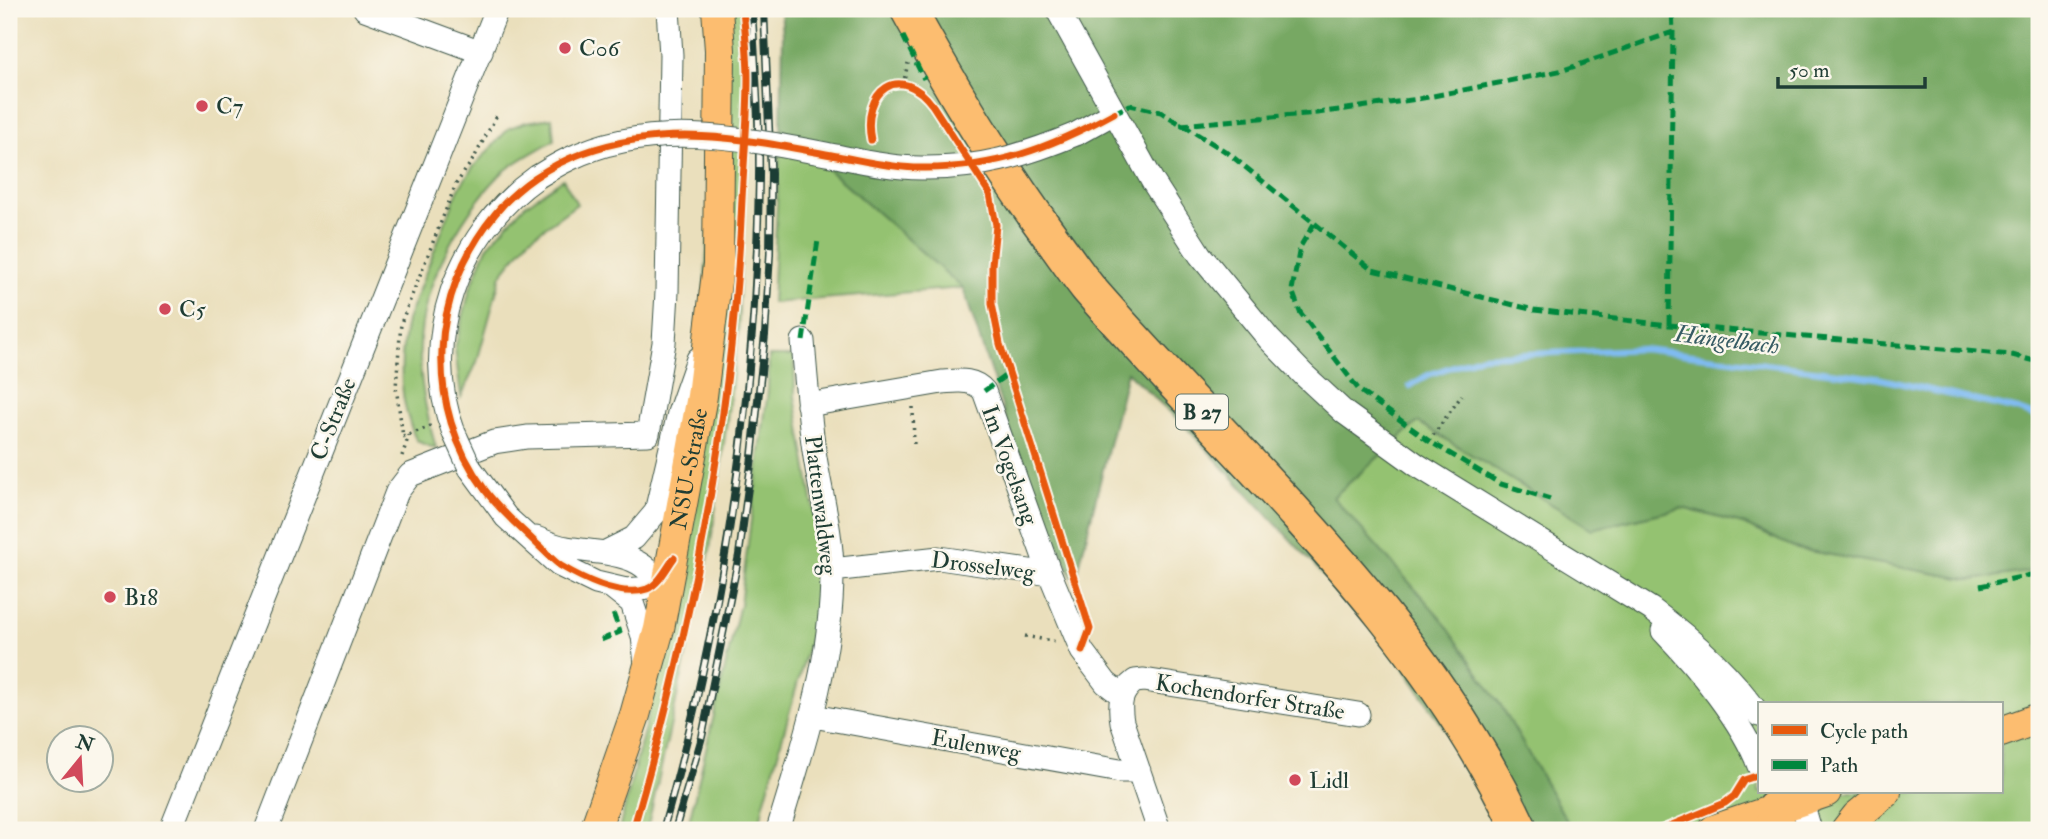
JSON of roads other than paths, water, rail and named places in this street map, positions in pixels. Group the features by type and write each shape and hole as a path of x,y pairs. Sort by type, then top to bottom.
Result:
{"highway":[{"name":"B 27","path":"908,9 952,89 1012,183 1086,285 1348,571 1410,647 1466,727 1520,830"}],"main road":[{"name":"NSU-Straße","path":"595,830 647,672 702,396 718,265 720,50 717,9"},
{"path":"2002,732 2039,718"},
{"path":"1846,830 1857,816 1884,794"},
{"path":"1714,830 1791,802"}],"street":[{"path":"365,9 481,52"},
{"name":"C-Straße","path":"171,830 497,9"},
{"path":"265,830 397,492 410,475 494,442 527,437 648,434 664,343 667,292 671,55 668,9"},
{"path":"1057,9 1153,182 1200,255 1269,338 1304,375 1345,413 1417,465 1651,609 1685,634 1732,680 1758,714"},
{"path":"665,581 638,590 613,588 559,565 506,517 444,429 441,341 455,282 480,232 515,192 537,177 582,154 604,146 649,137 719,136 920,168 987,163 1028,153 1076,134 1114,113"},
{"path":"606,552 634,538 656,512 679,413 711,324"},
{"name":"Plattenwaldweg","path":"778,830 813,716 830,630 830,536 808,405 803,341"},
{"name":"Im Vogelsang","path":"808,405 963,381 979,386 984,391 1050,574 1080,645 1106,683 1122,695"},
{"path":"530,536 565,548 624,556 665,581"},
{"name":"Drosselweg","path":"832,570 939,558 1050,574"},
{"path":"1592,575 1644,613 1684,655 1732,718 1752,748 1758,763"},
{"path":"613,588 632,603 643,636 647,672"},
{"name":"Kochendorfer Straße","path":"1159,830 1119,707 1122,695 1135,681 1144,680 1359,714"},
{"name":"Eulenweg","path":"813,716 1120,771 1139,771"},
{"path":"1791,802 1810,830"}],"waterway":[{"name":"Hängelbach","path":"1410,386 1428,375 1482,356 1643,349 1877,378 2018,410 2039,418"}],"railway":[{"path":"663,830 703,669 733,507 743,426 757,262 759,178 752,9"},
{"path":"675,830 702,737 739,555 752,457 765,335 770,254 771,174 764,9"}],"place":[{"name":"C06","path":"565,48"},
{"name":"C7","path":"202,106"},
{"name":"C5","path":"165,309"},
{"name":"B18","path":"110,597"},
{"name":"Lidl","path":"1295,780"}]}
